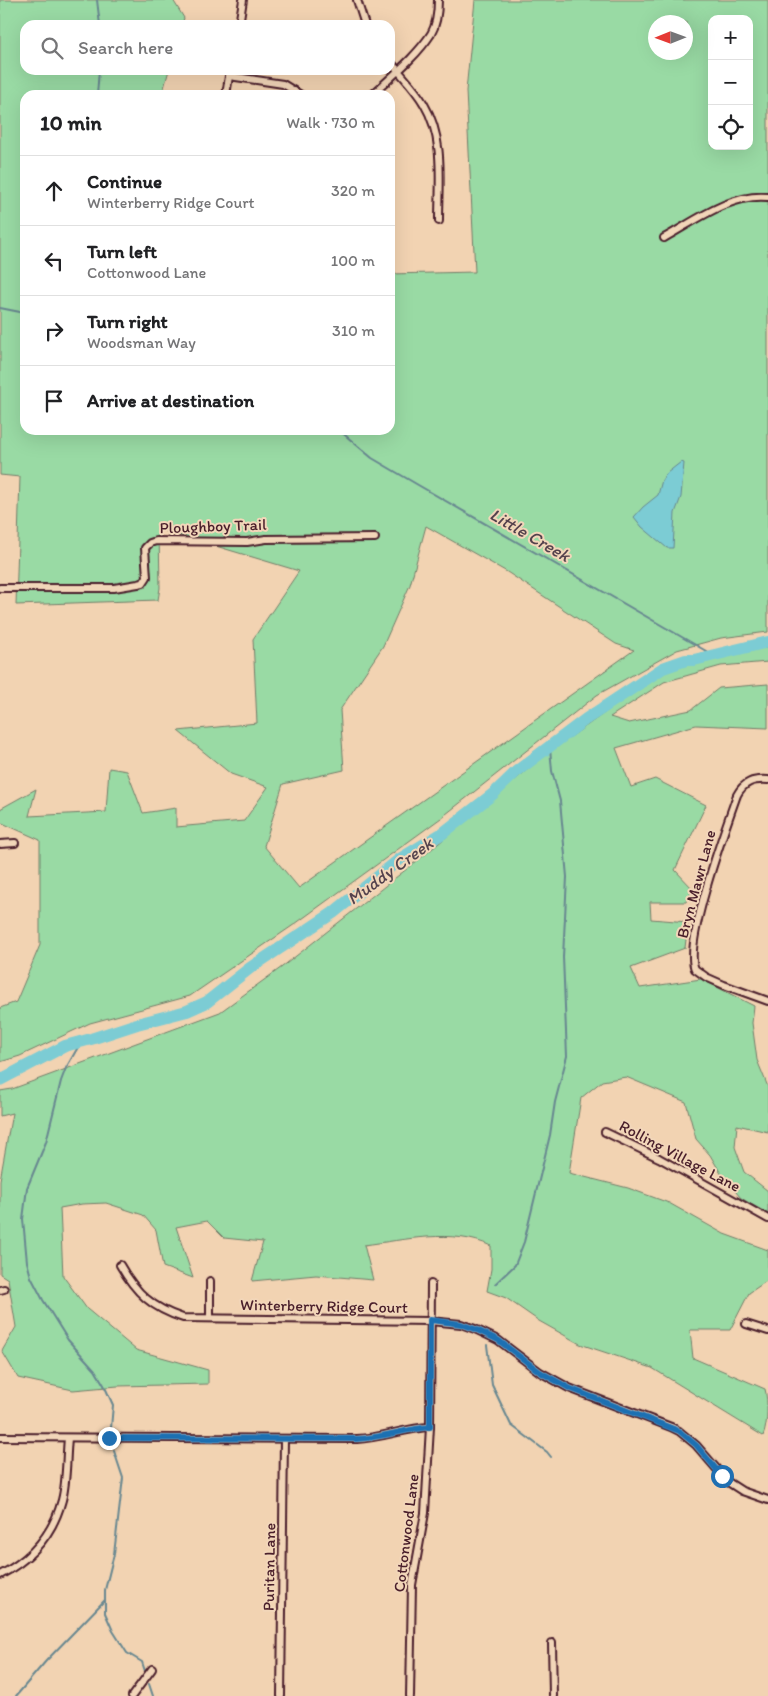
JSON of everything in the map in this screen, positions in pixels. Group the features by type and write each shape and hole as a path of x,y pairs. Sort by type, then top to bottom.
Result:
{"street":[{"path":"240,20 244,0"},
{"path":"357,0 363,20"},
{"path":"397,71 416,53 432,33 436,21 438,0"},
{"path":"395,68 423,103 432,120 437,136 439,221"},
{"path":"227,90 230,75"},
{"path":"239,75 282,84 292,90"},
{"path":"377,90 393,75"},
{"path":"664,238 733,202 752,196 768,196"},
{"name":"Ploughboy Trail","path":"0,588 114,588 138,584 147,577 145,548 150,543 156,541 247,542 266,539 375,538"},
{"name":"Bryn Mawr Lane","path":"768,780 746,782 737,795 706,892 695,932 692,955 695,969 706,977 768,1001"},
{"path":"0,844 15,843"},
{"name":"Rolling Village Lane","path":"605,1132 658,1158 768,1219"},
{"name":"Winterberry Ridge Court","path":"120,1265 141,1295 161,1310 183,1318 430,1320 461,1324 475,1329 498,1340 540,1372 569,1388 679,1431 696,1445 728,1482 742,1491 768,1500"},
{"path":"210,1281 210,1318"},
{"name":"Cottonwood Lane","path":"410,1696 412,1585 425,1513 430,1427 431,1284"},
{"path":"746,1324 768,1331"},
{"path":"0,1437 369,1438 430,1427"},
{"path":"0,1575 37,1549 50,1530 62,1500 68,1438"},
{"name":"Puritan Lane","path":"281,1696 284,1439"},
{"path":"552,1643 553,1696"},
{"path":"132,1696 152,1669"}],"green space":[{"path":"0,0 173,0 184,18 183,20 20,20 20,75 168,75 163,90 20,90 20,435 395,435 395,274 475,272 466,91 475,0 768,0 768,632 721,638 677,650 597,695 441,818 295,924 190,996 90,1023 20,1056 0,1062 0,1008 16,1002 40,945 40,840 0,822 0,809 36,789 29,816 106,812 109,768 127,771 143,813 176,808 176,827 244,821 268,787 231,774 178,731 257,723 253,639 299,571 159,529 160,588 158,600 16,605 20,477 0,475","holes":["426,526 507,572 616,644 634,650 299,888 264,846 283,784 344,770 340,710 383,646 410,585"]},
{"path":"768,648 768,662 721,666 664,682 610,717 629,723 691,710 719,688 768,684 768,728 696,725 616,748 631,787 655,779 706,805 675,870 693,889 686,902 650,902 651,919 688,922 685,948 631,968 640,988 701,979 754,1006 752,1023 757,1060 768,1087 768,1132 737,1125 735,1147 744,1172 768,1191 768,1214 741,1198 723,1177 710,1155 696,1139 686,1102 626,1077 602,1081 581,1098 569,1173 628,1188 669,1203 724,1234 768,1250 768,1280 749,1293 730,1330 690,1330 693,1358 765,1389 767,1412 763,1436 652,1368 580,1344 539,1321 506,1298 487,1291 491,1269 491,1246 476,1241 445,1236 412,1238 364,1245 373,1280 316,1275 252,1281 263,1242 224,1238 207,1221 176,1227 193,1278 163,1267 156,1230 143,1215 106,1203 82,1204 60,1208 63,1276 87,1309 136,1350 208,1370 208,1384 118,1386 73,1390 18,1378 2,1351 16,1327 8,1279 0,1274 0,1180 12,1113 0,1116 0,1091 12,1089 220,1012 282,967 427,853 544,756 627,697 671,668"}],"water":[{"path":"681,462 684,463 681,497 675,513 673,548 667,548 642,527 634,517 658,495 662,480 667,473"}],"waterway":[{"path":"97,0 99,20"},
{"path":"97,90 99,75"},
{"name":"Little Creek","path":"0,308 20,312"},
{"name":"Little Creek","path":"345,435 372,458 713,655"},
{"name":"Muddy Creek","path":"0,1080 65,1046 187,1011 207,1002 250,968 333,913 400,859 443,833 493,794 517,771 586,719 663,668 686,660 694,660 768,642"},
{"path":"495,1284 515,1265 524,1242 567,1056 563,957 567,877 560,801 552,771 550,748"},
{"path":"81,1042 61,1081 46,1142 27,1188 23,1219 27,1262 31,1277 68,1340 95,1370 104,1385 113,1405 111,1428"},
{"path":"487,1345 492,1385 511,1425 551,1457"},
{"path":"114,1451 123,1478 114,1554 105,1590 105,1613 113,1631 127,1653 142,1662 145,1671"},
{"path":"16,1696 46,1661 105,1600"},
{"path":"149,1684 153,1696"}],"route":[{"path":"109,1438 357,1439 430,1427 430,1320 461,1324 475,1329 498,1340 540,1372 569,1388 679,1431 696,1445 722,1476"}]}
